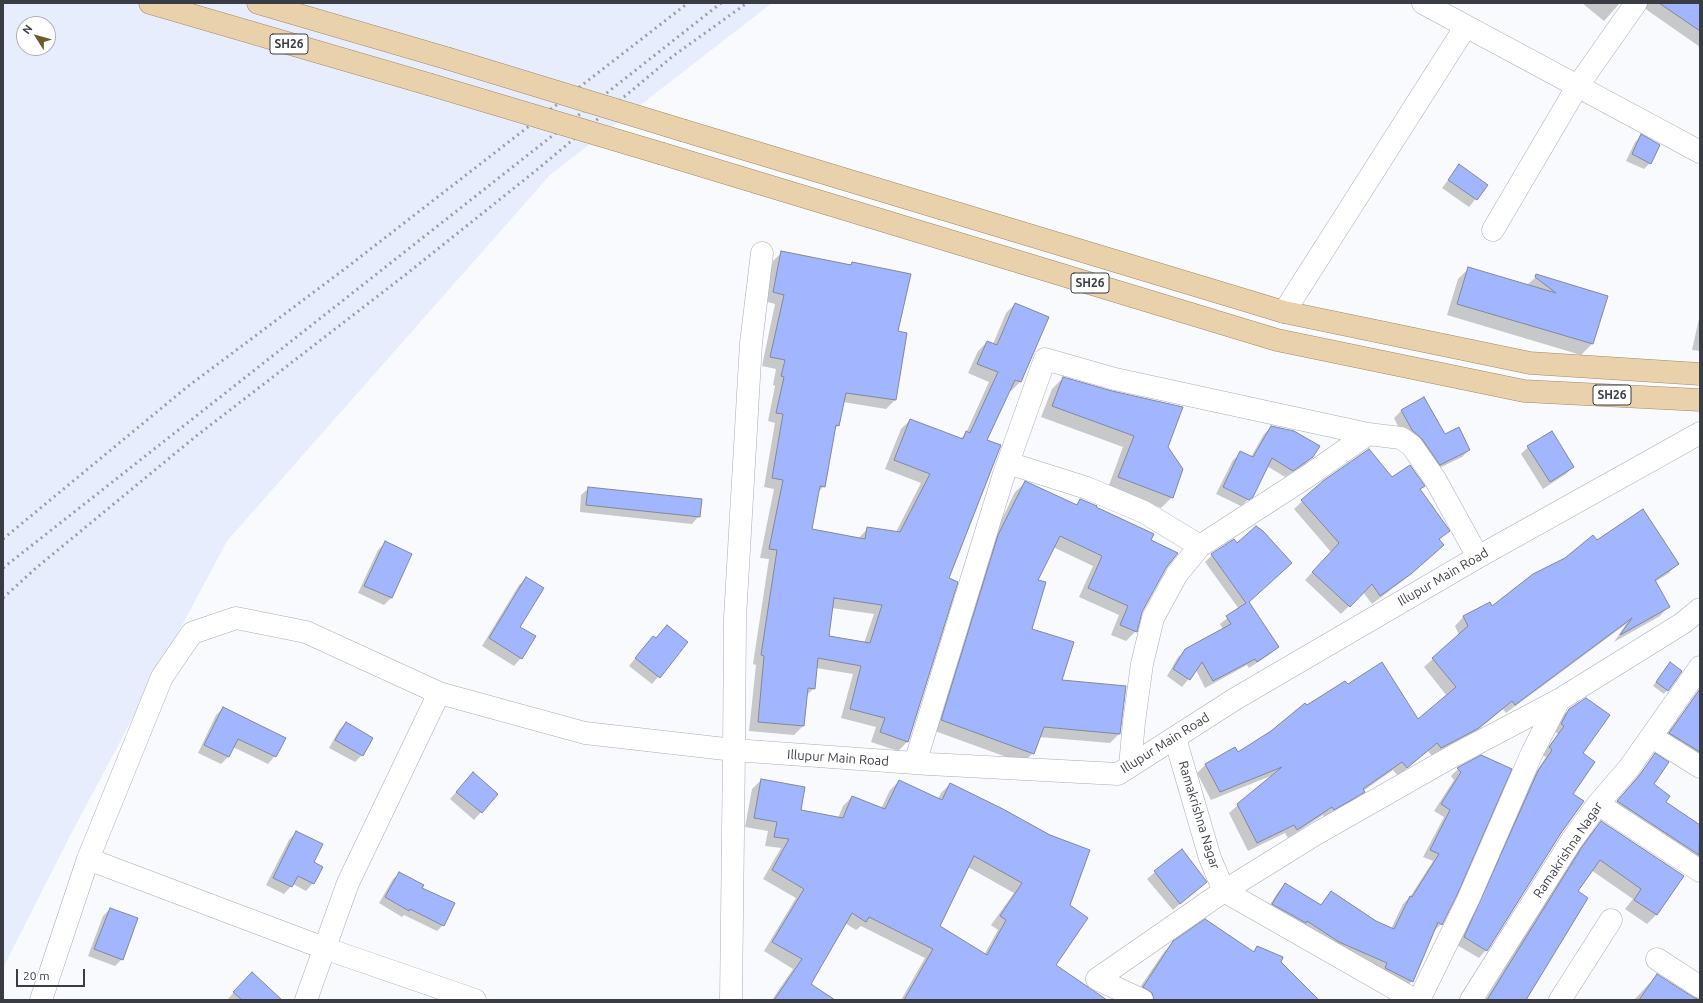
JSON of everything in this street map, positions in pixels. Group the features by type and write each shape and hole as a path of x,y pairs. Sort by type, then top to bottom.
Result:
{"main road":[{"name":"SH26","path":"150,3 663,154 1277,340 1524,391 1700,400"},
{"name":"SH26","path":"258,3 446,58 1284,312 1530,363 1700,374"}],"street":[{"path":"1423,3 1700,152"},
{"path":"1493,230 1577,87 1636,3"},
{"path":"1284,312 1466,26"},
{"path":"735,998 734,750 736,618 751,343 762,253"},
{"path":"915,763 1008,463 1045,359 1115,379 1368,434 1401,438 1412,446 1435,479 1478,557"},
{"name":"Illupur Main Road","path":"41,1000 88,859 162,677 192,633 236,618 306,632 439,693 585,733 734,750 915,763 1118,774 1236,699 1478,557 1700,433"},
{"path":"1130,766 1141,671 1153,618 1177,574 1200,546 1308,476 1368,434"},
{"path":"1008,463 1087,488 1144,512 1200,546"},
{"path":"1142,1000 1097,979 1224,891 1316,834 1559,700 1683,623 1700,609"},
{"name":"Ramakrishna Nagar","path":"1471,1000 1572,840 1598,804 1629,768 1652,737 1700,667"},
{"path":"306,1000 348,883 439,693"},
{"path":"1419,1000 1468,900 1532,753 1559,700"},
{"path":"1652,737 1700,767"},
{"name":"Ramakrishna Nagar","path":"1175,738 1210,858 1224,891"},
{"path":"1598,804 1700,871"},
{"path":"88,859 324,948 475,1000"},
{"path":"1224,891 1415,1000"},
{"path":"1560,1000 1611,920"},
{"path":"1657,959 1700,987"}],"shaded area":[{"path":"3,3 772,3 550,175 227,541 71,834 3,968"}],"building":[{"path":"1659,3 1700,3 1700,31"},
{"path":"1641,134 1660,145 1651,164 1632,154"},
{"path":"1459,164 1488,185 1477,200 1448,180"},
{"path":"781,251 851,265 852,262 911,274 898,331 907,333 896,400 846,393 839,426 836,425 825,487 820,486 812,529 865,539 867,527 900,532 930,474 894,460 910,419 963,439 966,431 970,433 998,372 977,364 987,341 997,345 1015,303 1049,317 1021,382 1015,380 987,440 1001,445 949,578 958,582 908,742 880,732 885,718 850,709 861,666 818,658 815,689 808,688 804,726 758,722 764,656 761,655 777,550 769,549 783,480 772,478 783,414 776,413 784,377 781,376 785,360 770,357 784,295 773,292","holes":["834,598 882,605 870,643 829,636"]},
{"path":"1468,267 1556,293 1535,277 1536,274 1608,296 1593,344 1457,304"},
{"path":"1063,377 1112,391 1183,407 1168,447 1183,469 1173,498 1118,477 1134,436 1052,406"},
{"path":"1424,397 1445,434 1459,427 1470,450 1440,465 1422,439 1412,430 1401,410"},
{"path":"1271,426 1294,431 1320,446 1313,457 1293,471 1272,458 1253,497 1249,500 1223,487 1240,451 1253,457"},
{"path":"1552,431 1574,467 1550,482 1527,446"},
{"path":"1369,449 1392,477 1410,465 1425,486 1420,489 1450,531 1439,539 1444,545 1411,574 1380,596 1372,584 1350,607 1312,572 1339,543 1301,500 1323,481"},
{"path":"1025,481 1077,505 1080,499 1097,506 1096,507 1154,534 1151,540 1178,553 1166,568 1142,612 1137,632 1120,625 1128,606 1088,588 1102,556 1060,536 1038,580 1046,582 1032,629 1074,642 1062,680 1126,686 1120,734 1044,727 1034,754 941,720 998,535"},
{"path":"588,487 702,499 700,517 586,505"},
{"path":"1643,509 1679,564 1655,580 1670,607 1620,635 1632,618 1515,705 1512,701 1479,728 1441,748 1437,743 1407,768 1402,762 1363,789 1365,792 1334,810 1332,807 1297,830 1294,825 1257,843 1237,804 1282,767 1220,792 1205,764 1235,747 1238,752 1271,731 1305,703 1307,705 1345,681 1348,684 1382,662 1418,719 1456,687 1432,658 1468,626 1463,616 1490,602 1492,606 1533,574 1565,558 1593,535 1597,540"},
{"path":"1256,526 1263,531 1292,563 1249,602 1279,647 1257,662 1255,659 1213,681 1202,662 1190,680 1173,669 1185,649 1231,624 1226,616 1246,603 1211,554 1234,539 1237,543"},
{"path":"385,541 412,554 392,598 364,586"},
{"path":"526,577 544,588 520,627 536,636 522,659 489,638"},
{"path":"667,625 688,642 660,678 635,658 653,636 656,638"},
{"path":"1670,662 1682,671 1668,691 1656,682"},
{"path":"1700,689 1700,752 1669,733"},
{"path":"1586,698 1610,715 1583,753 1595,762 1573,794 1584,801 1561,833 1487,951 1464,937 1538,771 1552,750 1549,747 1564,726 1561,724 1569,709"},
{"path":"223,707 286,738 276,757 238,739 229,757 204,745"},
{"path":"346,722 373,738 363,756 335,740"},
{"path":"1655,753 1669,762 1654,784 1670,796 1666,802 1700,825 1699,855 1617,801 1639,776"},
{"path":"1481,755 1512,769 1457,895 1442,925 1438,922 1413,982 1385,968 1387,963 1339,942 1307,921 1306,923 1272,904 1285,883 1321,905 1331,891 1376,921 1394,929 1410,896 1412,897 1439,854 1430,850 1450,810 1441,804 1461,772 1457,768"},
{"path":"473,772 498,794 482,813 456,792"},
{"path":"761,779 805,787 801,810 843,818 852,796 885,809 899,780 942,800 950,783 1003,809 1050,835 1090,850 1070,905 1088,918 1056,965 1107,1000 904,1000 933,949 869,917 866,922 852,913 811,984 835,1000 774,1000 802,959 772,942 804,889 772,870 789,839 774,837 777,822 754,818","holes":["974,856 1022,883 1000,916 1006,920 987,955 940,926"]},
{"path":"1601,821 1684,876 1657,915 1634,900 1641,889 1600,860 1578,891 1588,898 1526,1000 1487,1000 1582,847"},
{"path":"296,831 323,844 314,862 323,867 314,884 298,876 292,887 273,878"},
{"path":"1182,849 1207,882 1180,904 1154,871"},
{"path":"399,872 424,885 422,888 455,903 444,926 410,909 409,911 385,897"},
{"path":"110,908 138,918 123,960 94,949"},
{"path":"1205,919 1254,952 1257,946 1283,957 1281,962 1319,1000 1154,1000 1152,993 1143,987 1173,941"},
{"path":"252,972 282,1000 242,1000 233,992"},
{"path":"1657,974 1693,997 1700,1000 1639,1000"}],"railway":[{"path":"3,539 187,387 346,268 688,3"},
{"path":"3,568 721,3"},
{"path":"3,598 36,568 195,437 409,272 539,168 673,56 747,3"}]}
